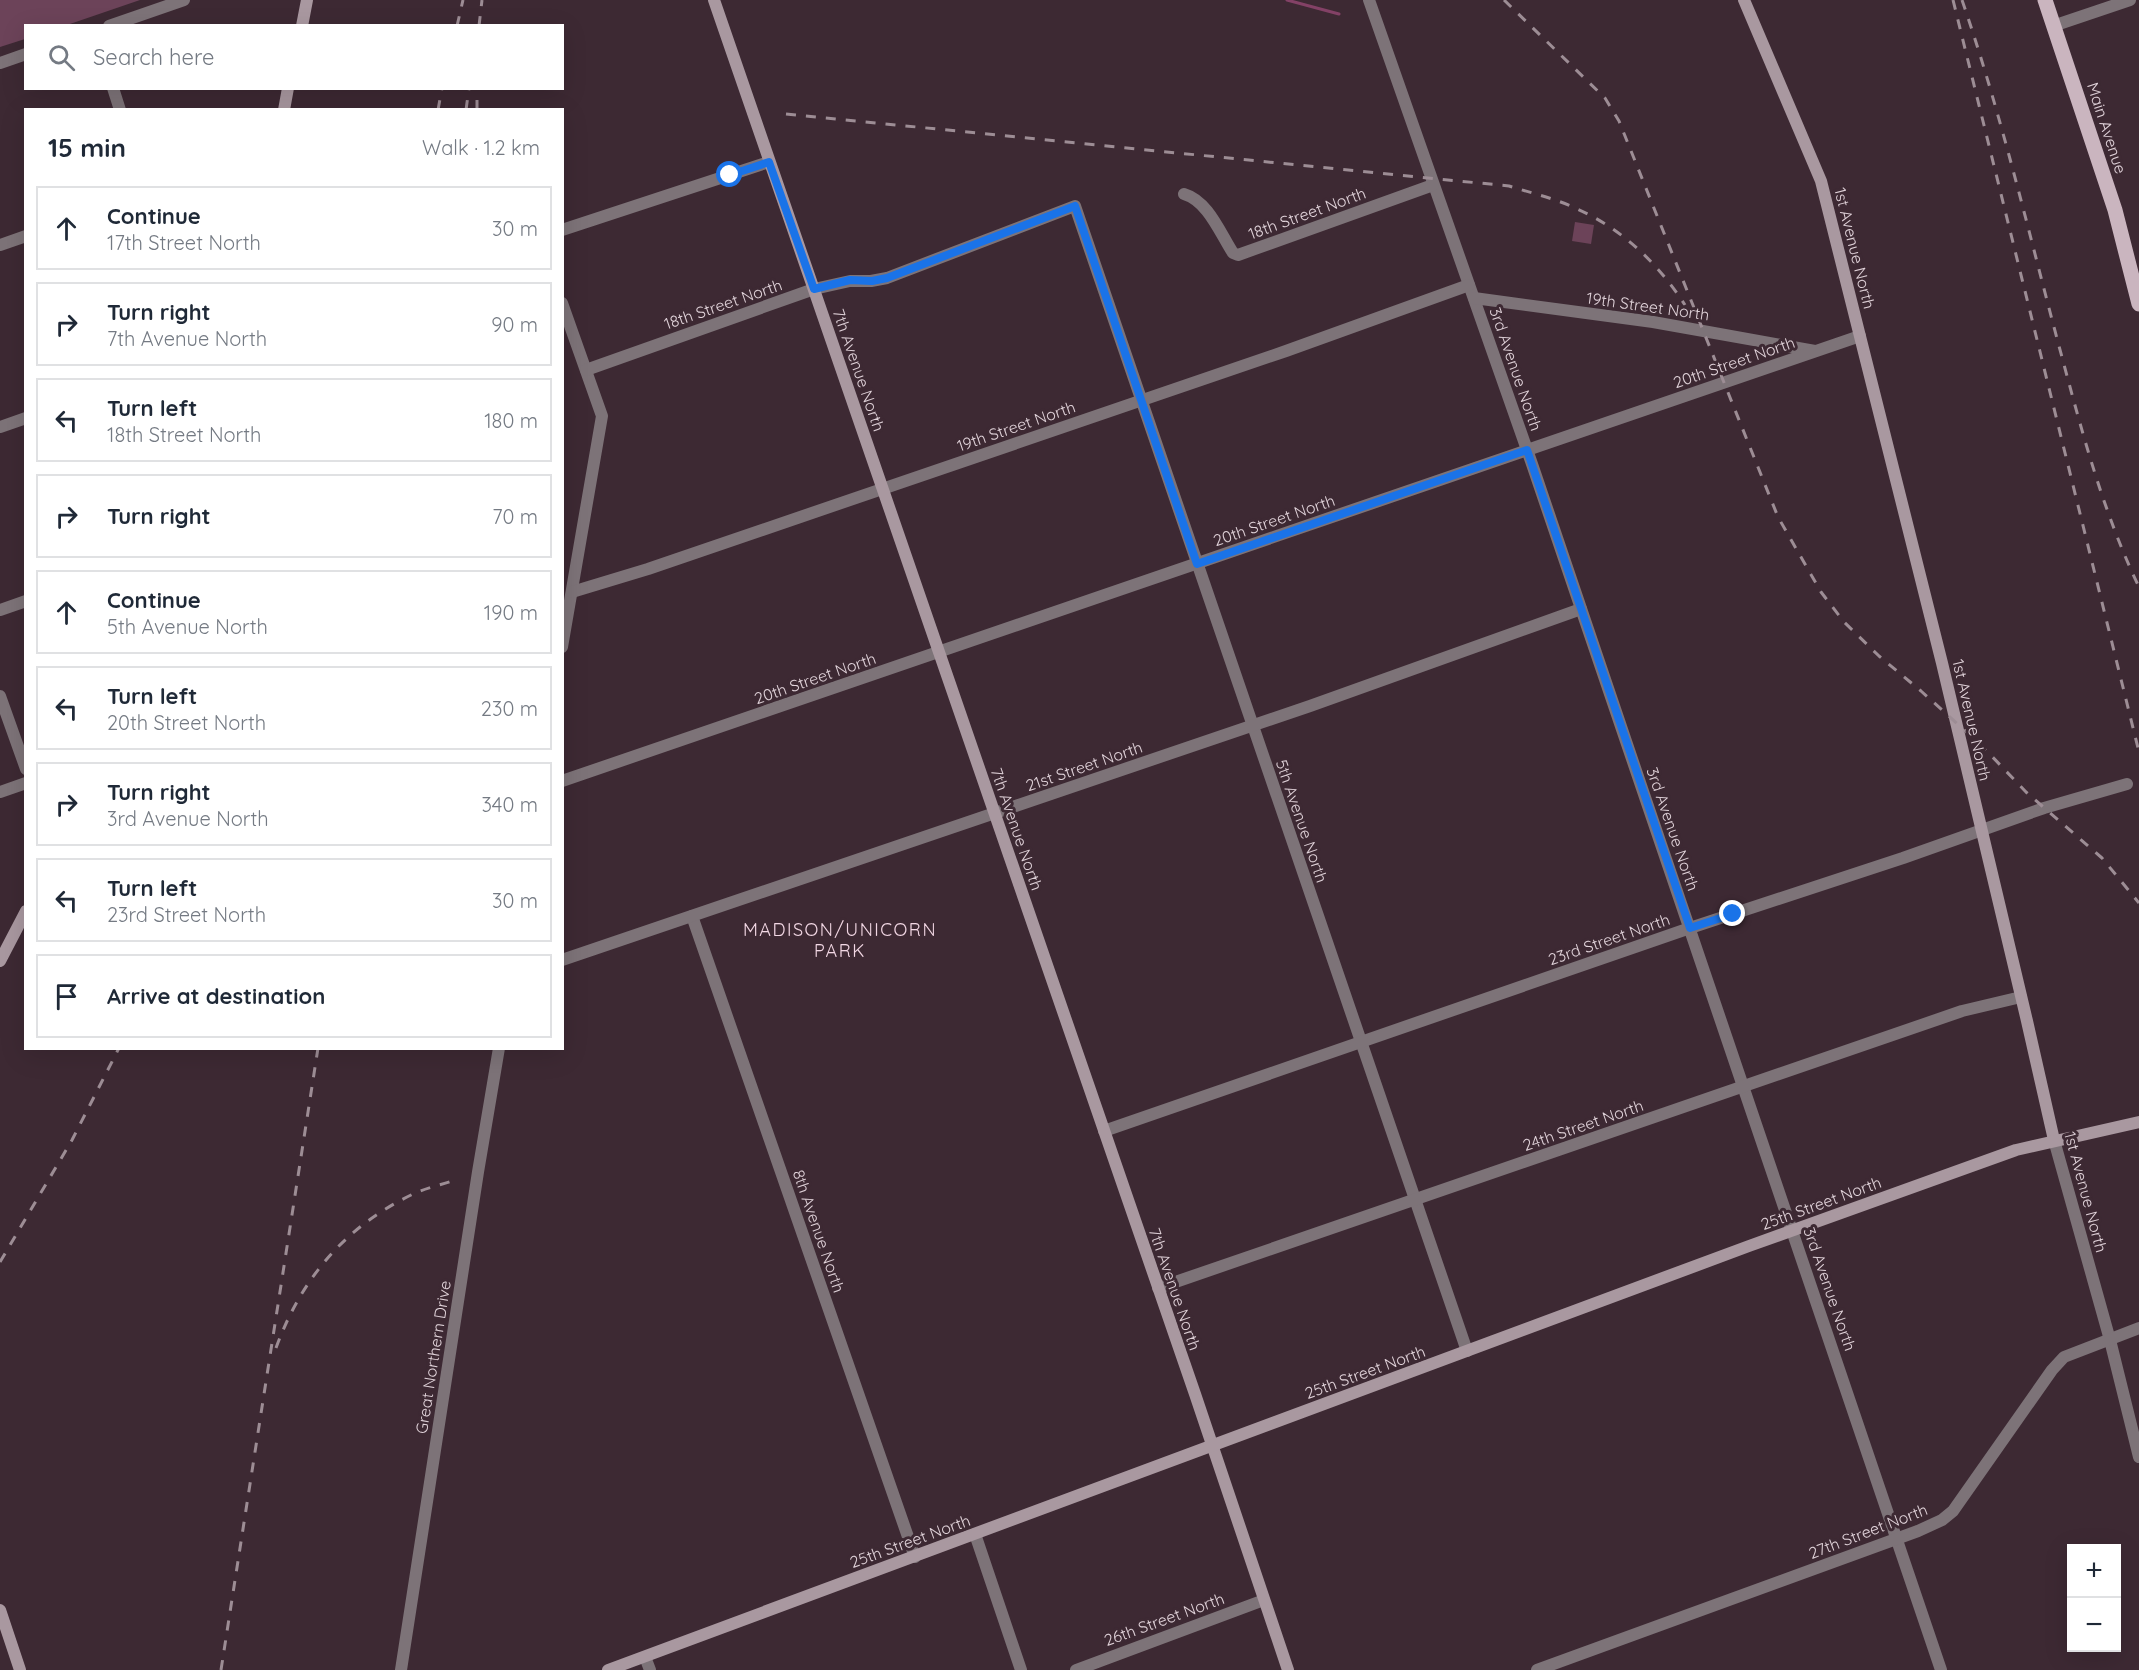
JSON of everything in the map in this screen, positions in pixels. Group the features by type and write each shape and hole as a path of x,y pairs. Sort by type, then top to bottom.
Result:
{"main road":[{"path":"302,24 307,0"},
{"name":"7th Avenue North","path":"714,0 1288,1670"},
{"name":"1st Avenue North","path":"1744,0 1821,181 1982,831 2054,1140"},
{"name":"Main Avenue","path":"2045,0 2115,210 2139,304"},
{"path":"284,108 288,90"},
{"path":"0,961 24,915"},
{"name":"25th Street North","path":"608,1670 2016,1150 2139,1122"},
{"path":"0,1611 20,1670"}],"street":[{"path":"115,24 184,0"},
{"name":"3rd Avenue North","path":"1369,0 1527,450 1941,1670"},
{"path":"2053,26 2130,0"},
{"path":"0,63 24,55"},
{"path":"114,90 119,108"},
{"path":"564,229 769,162"},
{"name":"18th Street North","path":"1184,194 1195,197 1203,204 1233,254 1238,255 1433,186"},
{"name":"18th Street North","path":"586,370 814,289 850,280 872,281 887,278 1075,206"},
{"name":"5th Avenue North","path":"1075,206 1467,1351"},
{"path":"0,245 24,237"},
{"name":"19th Street North","path":"572,592 648,569 882,489 1469,285"},
{"name":"19th Street North","path":"1474,298 1665,324 1816,351"},
{"path":"564,309 602,416 564,636"},
{"name":"20th Street North","path":"564,780 1860,336"},
{"path":"0,427 24,419"},
{"path":"0,610 24,602"},
{"name":"21st Street North","path":"564,959 1252,726 1581,609"},
{"path":"0,696 24,763"},
{"path":"0,792 24,784"},
{"name":"23rd Street North","path":"1104,1131 1690,928 1982,831 2044,808 2127,784"},
{"name":"8th Avenue North","path":"692,916 915,1557"},
{"name":"24th Street North","path":"1158,1288 1962,1011 2021,997"},
{"name":"Great Northern Drive","path":"401,1670 499,1050"},
{"name":"1st Avenue North","path":"2054,1140 2110,1340 2139,1457"},
{"name":"27th Street North","path":"1538,1670 1897,1539 1942,1520 1953,1511 2052,1370 2064,1357 2139,1329"},
{"path":"975,1534 1021,1670"},
{"name":"26th Street North","path":"1076,1670 1264,1600"},
{"path":"645,1657 650,1670"}],"shaded area":[{"path":"0,0 140,0 70,24 24,24 24,39 0,47"},
{"path":"1575,222 1594,225 1591,244 1572,241"}],"waterway":[{"path":"1287,0 1339,14"}],"railway":[{"path":"457,24 463,0"},
{"path":"479,24 482,0"},
{"path":"1504,0 1605,98 1619,121 1778,517 1821,592 1844,622 1879,656 1982,746 2026,792 2102,858 2139,903"},
{"path":"1953,0 2139,752"},
{"path":"1962,0 2002,129 2093,468 2114,528 2139,587"},
{"path":"438,108 442,90"},
{"path":"466,108 469,90"},
{"path":"477,90 477,108"},
{"path":"786,114 1509,186 1567,204 1592,216 1623,236 1663,275 1685,305"},
{"path":"0,1262 72,1140 118,1050"},
{"path":"221,1670 318,1050"},
{"path":"276,1348 298,1299 312,1278 346,1239 387,1208 411,1195 455,1180"}],"district":[{"name":"MADISON/UNICORN PARK","path":"840,939"}],"route":[{"path":"730,175 769,162 814,289 850,280 872,281 887,278 1075,206 1197,564 1527,450 1690,928 1733,914"}]}
